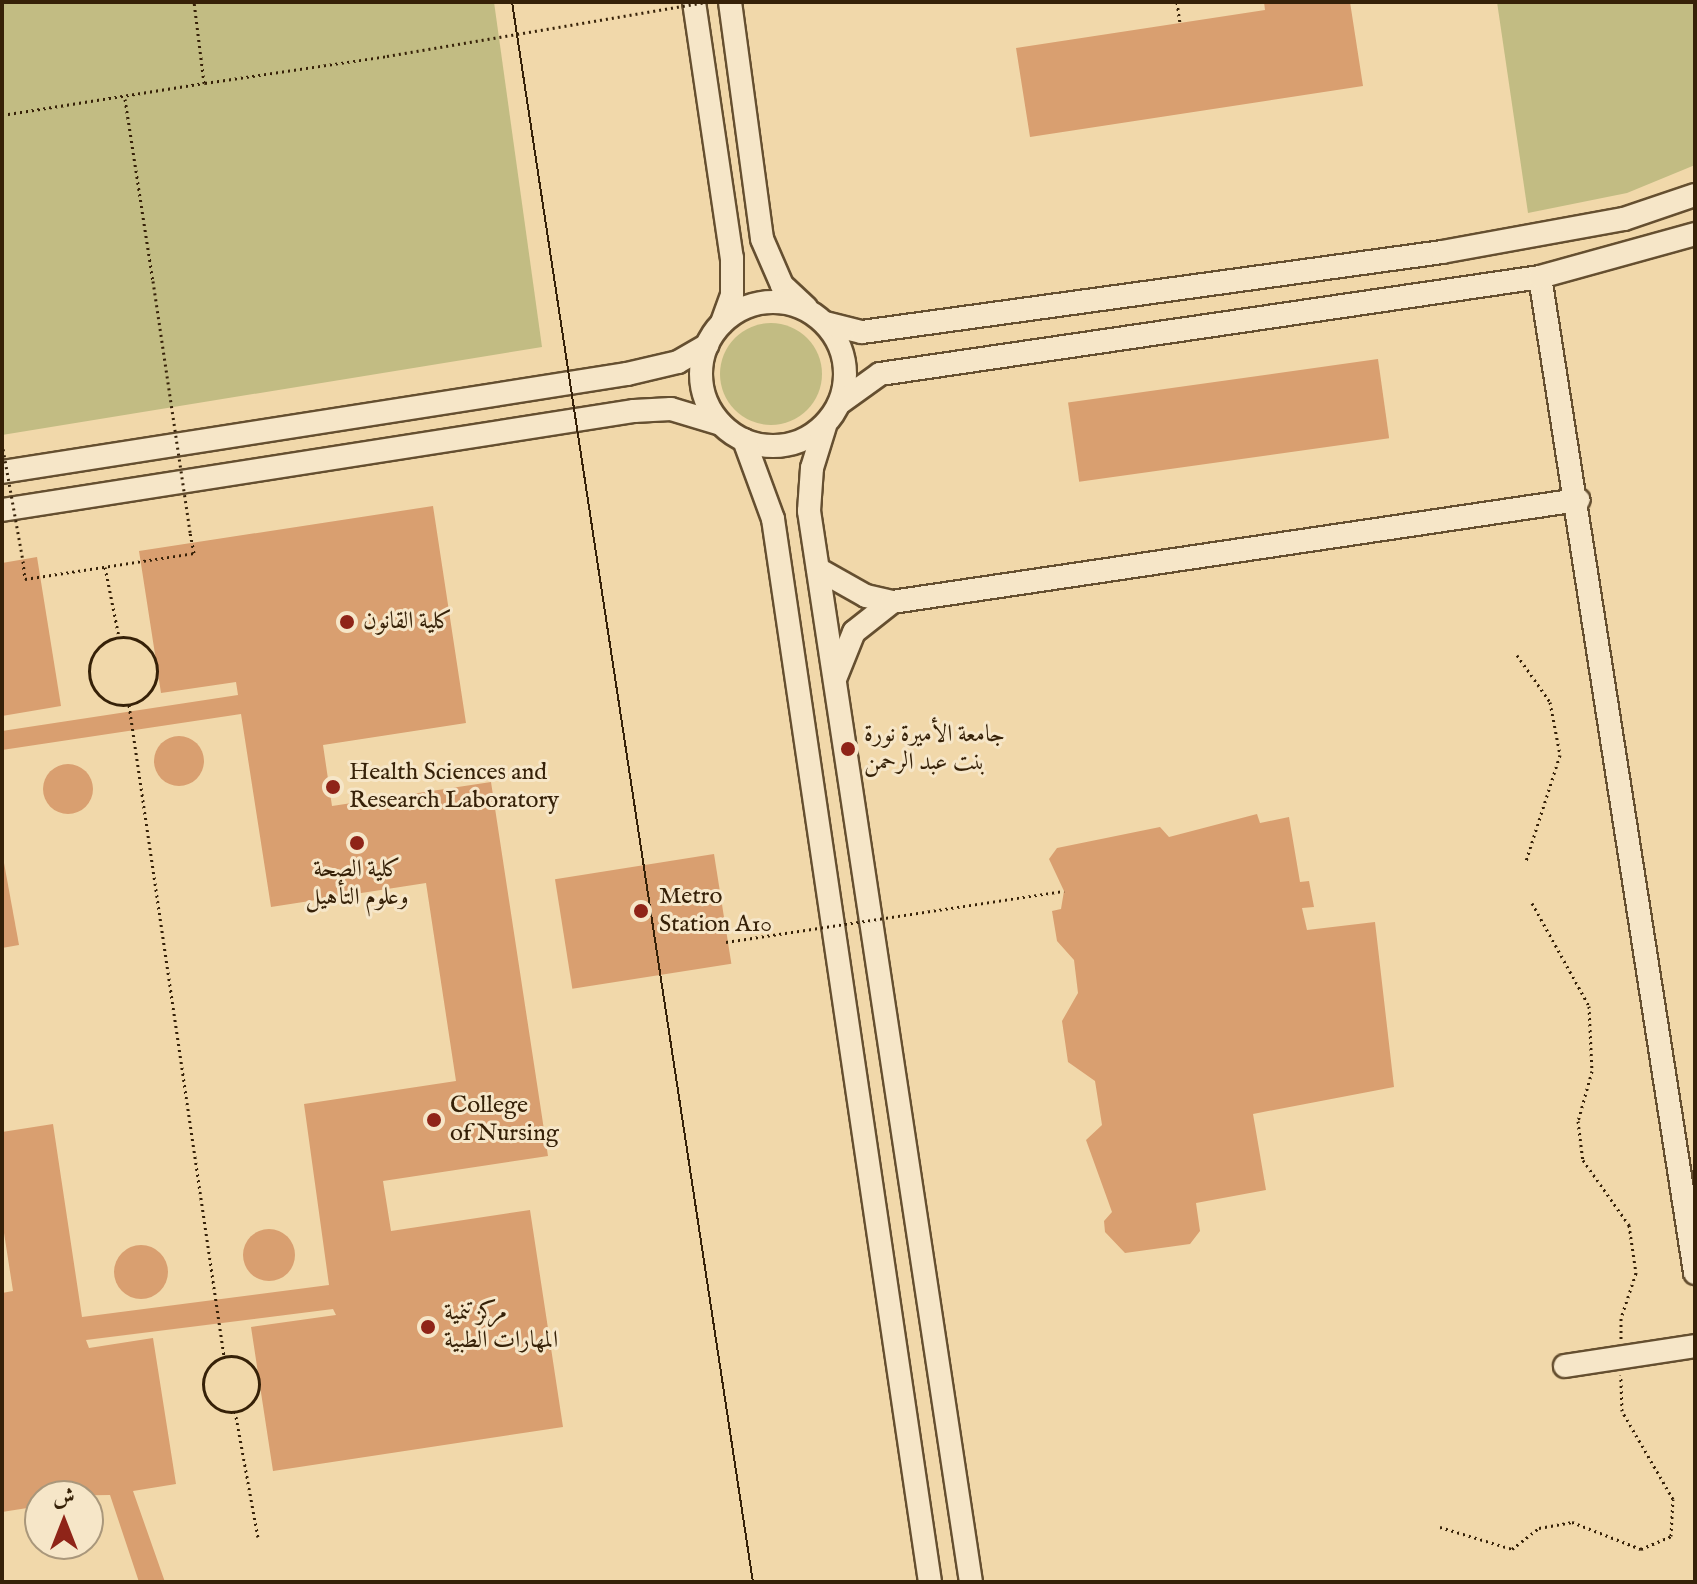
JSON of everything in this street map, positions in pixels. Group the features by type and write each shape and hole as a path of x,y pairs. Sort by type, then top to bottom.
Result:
{"street":[{"path":"2,472 627,374 678,362 707,345 722,323 732,295 732,258 694,2"},
{"path":"730,2 762,239 782,285 819,318 845,360 841,402"},
{"path":"722,323 766,302 862,332 1428,254 1624,219 1695,195"},
{"path":"971,1582 809,511 825,426 841,402 880,374 1540,277 1695,234"},
{"path":"1540,277 1578,500 1695,1273"},
{"path":"707,345 701,387 721,424"},
{"path":"2,510 634,411 671,409 721,424 744,440 787,446 825,426"},
{"path":"744,440 773,519 930,1582"},
{"path":"818,569 866,596 892,602 1578,500"},
{"path":"834,680 854,632 892,602"},
{"path":"1565,1366 1695,1346"}],"path":[{"path":"194,2 204,83"},
{"path":"2,115 387,56 707,2"},
{"path":"1177,2 1180,23"},
{"path":"2,443 25,579 194,553 125,97"},
{"path":"105,567 119,637"},
{"path":"119,637 151,650 158,672 150,694 129,705 99,696 89,676 93,655 119,637"},
{"path":"1517,655 1550,702 1560,755 1526,861"},
{"path":"129,705 224,1356"},
{"path":"726,942 1064,891"},
{"path":"1440,1527 1512,1549 1539,1528 1572,1522 1641,1549 1671,1536 1673,1499 1622,1411 1621,1318 1636,1273 1629,1225 1583,1160 1578,1121 1592,1071 1589,1006 1532,903"},
{"path":"224,1356 243,1358 259,1380 255,1398 235,1411 214,1407 203,1392 209,1366 224,1356"},
{"path":"235,1411 258,1537"}],"shaded area":[{"path":"2,2 494,2 542,347 2,435"},
{"path":"1497,2 1695,2 1695,165 1627,193 1528,213"},
{"path":"771,323 791,326 814,345 819,354 822,374 819,394 800,417 791,422 771,425 751,422 728,403 723,394 720,374 723,354 742,331 751,326"}],"building":[{"path":"1264,2 1350,2 1363,86 1030,137 1016,48 1265,10"},
{"path":"1378,359 1389,438 1079,482 1068,403"},
{"path":"433,506 466,723 323,745 332,806 491,782 548,1156 383,1181 391,1231 530,1210 563,1427 273,1471 251,1327 336,1315 333,1309 86,1340 89,1348 153,1338 176,1484 133,1491 165,1582 139,1582 110,1495 104,1495 104,1480 24,1480 24,1509 2,1512 2,1293 13,1291 2,1220 2,1132 53,1124 82,1317 329,1285 304,1104 456,1081 426,883 271,907 241,714 2,750 2,731 238,695 236,682 161,693 139,551"},
{"path":"37,557 61,706 2,716 2,563"},
{"path":"179,736 197,743 204,761 197,779 179,786 161,779 154,761 161,743"},
{"path":"68,764 86,771 93,789 86,807 68,814 50,807 43,789 50,771"},
{"path":"1257,814 1260,823 1289,817 1300,882 1309,881 1314,907 1302,908 1307,930 1375,922 1394,1087 1253,1114 1266,1190 1196,1203 1200,1231 1190,1244 1125,1253 1105,1232 1104,1221 1112,1212 1086,1140 1102,1125 1095,1081 1068,1062 1062,1021 1078,993 1074,960 1057,941 1052,911 1061,909 1064,891 1049,859 1057,848 1160,827 1169,837"},
{"path":"2,852 19,945 2,948"},
{"name":"Metro Station A10","path":"714,854 731,964 572,989 555,879"},
{"path":"269,1229 288,1236 295,1255 288,1274 269,1281 250,1274 243,1255 250,1236"},
{"path":"141,1245 160,1253 168,1272 160,1291 141,1299 122,1291 114,1272 122,1253"}],"tram line":[{"path":"512,2 753,1582"}],"place":[{"name":"كلية القانون","path":"347,622"},
{"name":"جامعة الأميرة نورة بنت عبد الرحمن","path":"848,749"},
{"name":"Health Sciences and Research Laboratory","path":"333,787"},
{"name":"كلية الصحة وعلوم التأهيل","path":"357,843"},
{"name":"Metro Station A10","path":"641,911"},
{"name":"College of Nursing","path":"434,1120"},
{"name":"مركز تنمية المهارات الطبية","path":"428,1327"}]}
